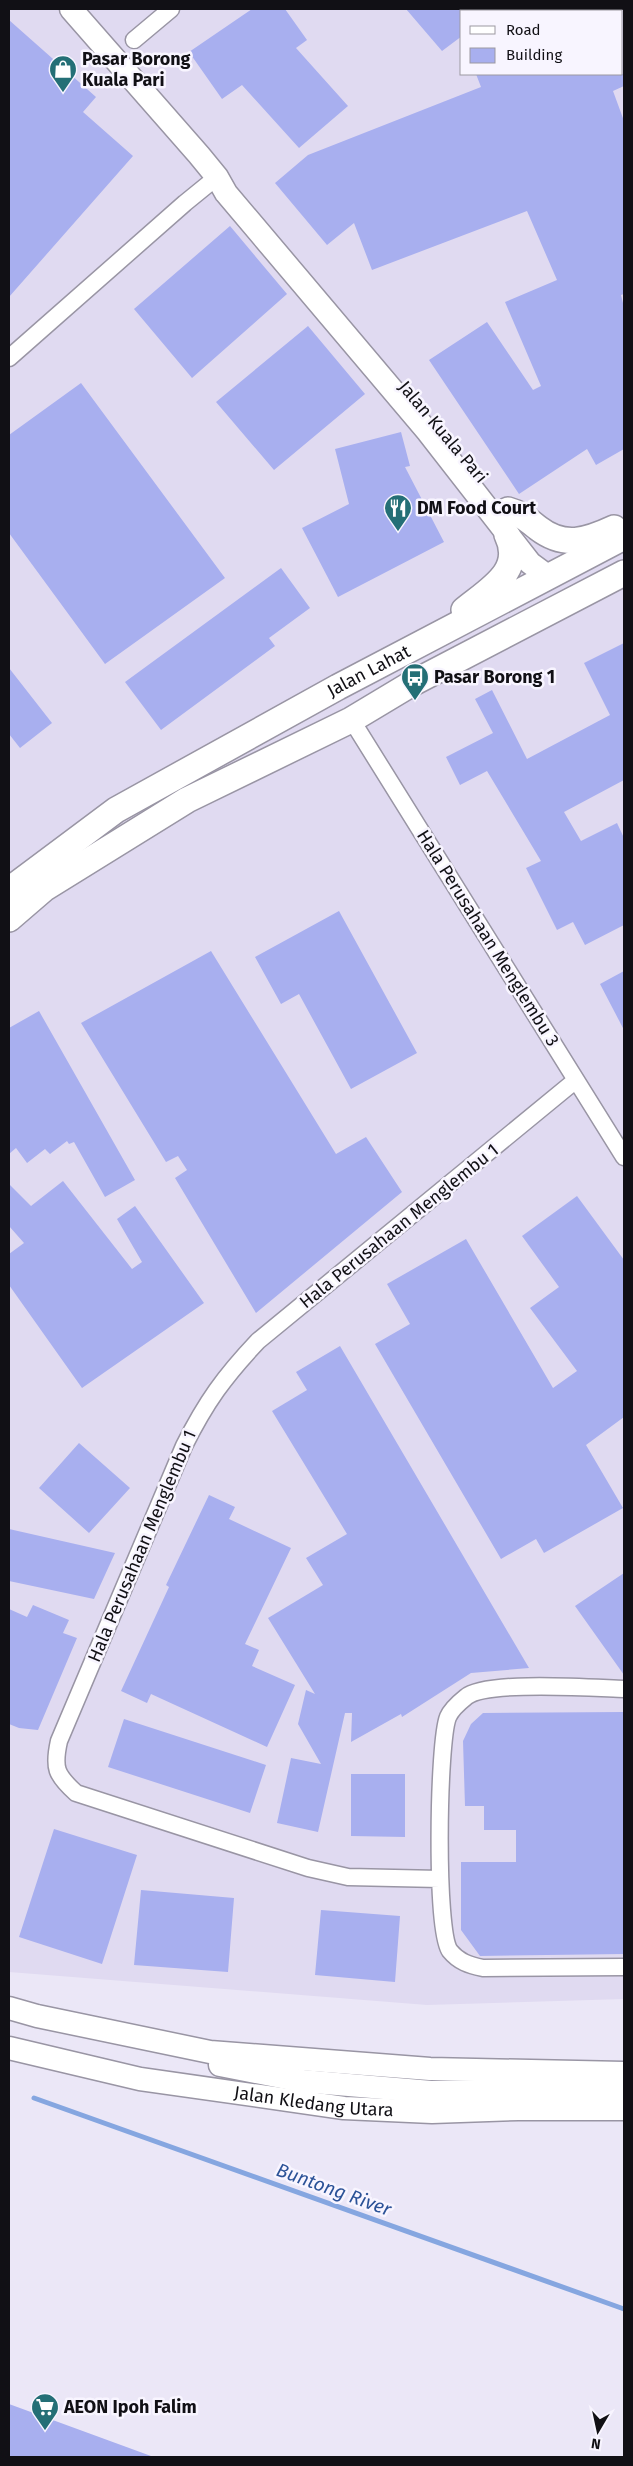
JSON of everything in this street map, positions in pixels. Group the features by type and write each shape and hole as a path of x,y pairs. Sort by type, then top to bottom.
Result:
{"main road":[{"name":"Jalan Kuala Pari","path":"71,9 199,155 217,177 226,193 428,432 530,563 549,577"},
{"name":"Jalan Kuala Pari","path":"217,177 233,185 307,270 508,510 541,555 549,577"},
{"path":"508,510 518,513 558,540 574,541 595,537 624,523"},
{"path":"442,634 449,624 495,585 508,571 513,560 513,546 507,535"},
{"name":"Jalan Lahat","path":"9,890 116,810 338,687 624,537"},
{"path":"351,720 352,713 377,692 532,605 540,597 549,577 579,581 624,557"},
{"path":"9,919 45,888 187,800 351,720 411,684 624,574"},
{"path":"9,2008 36,2016 210,2052 430,2069 624,2073"},
{"path":"130,2036 170,2056 302,2081 431,2092 624,2089"},
{"name":"Jalan Kledang Utara","path":"9,2048 140,2079 344,2108 432,2112 518,2109 624,2109"}],"street":[{"path":"134,40 171,9"},
{"path":"9,358 185,202 217,177"},
{"name":"Hala Perusahaan Menglembu 3","path":"351,720 624,1157"},
{"name":"Hala Perusahaan Menglembu 1","path":"440,1879 348,1877 308,1868 76,1793 60,1779 55,1761 59,1742 184,1446 204,1407 229,1372 258,1342 576,1080"},
{"path":"624,1689 494,1688 467,1695 448,1716 443,1742 440,1879 443,1931 449,1950 463,1963 482,1968 624,1967"}],"shaded area":[{"path":"9,9 624,9 624,1999 427,2005 9,1972"}],"building":[{"path":"252,9 285,9 307,40 296,48 348,106 299,148 242,85 222,99 189,52"},
{"path":"406,9 462,9 460,10 460,38 442,51"},
{"path":"9,20 96,97 83,112 133,156 9,297"},
{"path":"624,74 624,86 613,91 624,121 624,294 621,295 624,307 624,449 596,465 587,449 519,494 429,360 487,322 533,390 541,386 505,302 557,280 527,211 372,270 354,223 327,245 275,183 308,155 481,87 476,75"},
{"path":"230,226 287,294 192,378 134,309"},
{"path":"308,326 365,394 274,470 216,402"},
{"path":"81,383 225,578 105,664 9,533 9,435"},
{"path":"401,432 410,466 405,467 444,542 338,597 302,528 349,504 335,449"},
{"path":"281,568 310,608 269,638 275,646 161,730 125,682"},
{"path":"624,643 624,780 564,812 581,841 617,823 624,838 624,925 585,945 573,922 557,930 526,868 541,861 487,771 460,785 446,757 493,733 475,699 492,690 527,759 610,715 584,663"},
{"path":"9,668 52,723 20,748 9,734"},
{"path":"339,911 417,1053 351,1089 299,994 281,1004 255,957"},
{"path":"211,951 336,1154 366,1137 402,1192 256,1313 175,1178 187,1170 178,1156 166,1162 81,1023"},
{"path":"624,971 624,1030 600,984"},
{"path":"39,1011 135,1180 105,1197 74,1142 69,1144 67,1141 50,1154 45,1149 27,1163 16,1148 9,1154 9,1028"},
{"path":"63,1181 132,1269 142,1262 117,1219 135,1206 204,1303 82,1388 9,1285 9,1254 24,1243 9,1226 9,1184 31,1206"},
{"path":"577,1196 624,1260 624,1417 586,1445 623,1508 544,1553 536,1539 501,1559 375,1344 410,1324 387,1284 466,1239 553,1388 577,1371 530,1308 559,1287 522,1236"},
{"path":"340,1346 529,1668 471,1673 402,1717 401,1714 351,1742 352,1713 345,1713 318,1832 277,1823 291,1758 321,1764 298,1724 306,1690 315,1694 268,1618 323,1585 306,1558 347,1534 272,1411 307,1390 296,1372"},
{"path":"79,1443 130,1488 89,1533 39,1488"},
{"path":"209,1495 235,1507 229,1519 291,1548 245,1644 259,1650 252,1666 295,1685 267,1747 151,1694 147,1703 121,1691 169,1587 166,1585"},
{"path":"9,1529 115,1553 94,1599 9,1581"},
{"path":"624,1573 624,1675 575,1606"},
{"path":"33,1605 69,1620 63,1633 77,1638 38,1730 19,1728 9,1724 9,1609 27,1617"},
{"path":"624,1712 624,1954 480,1956 461,1930 461,1862 516,1862 516,1830 484,1830 484,1806 465,1806 463,1741 471,1724 483,1713"},
{"path":"124,1719 266,1765 250,1813 108,1767"},
{"path":"351,1774 405,1774 405,1837 351,1836"},
{"path":"54,1829 137,1855 102,1964 19,1937"},
{"path":"141,1890 234,1898 228,1972 134,1965"},
{"path":"321,1910 400,1916 395,1982 315,1975"},
{"name":"AEON Ipoh Falim","path":"9,2404 151,2456 9,2457"}],"waterway":[{"name":"Buntong River","path":"34,2098 624,2309"}],"place":[{"name":"Pasar Borong Kuala Pari","path":"63,93"},
{"name":"DM Food Court","path":"398,532"},
{"name":"Pasar Borong 1","path":"415,701"},
{"name":"AEON Ipoh Falim","path":"45,2431"}]}
